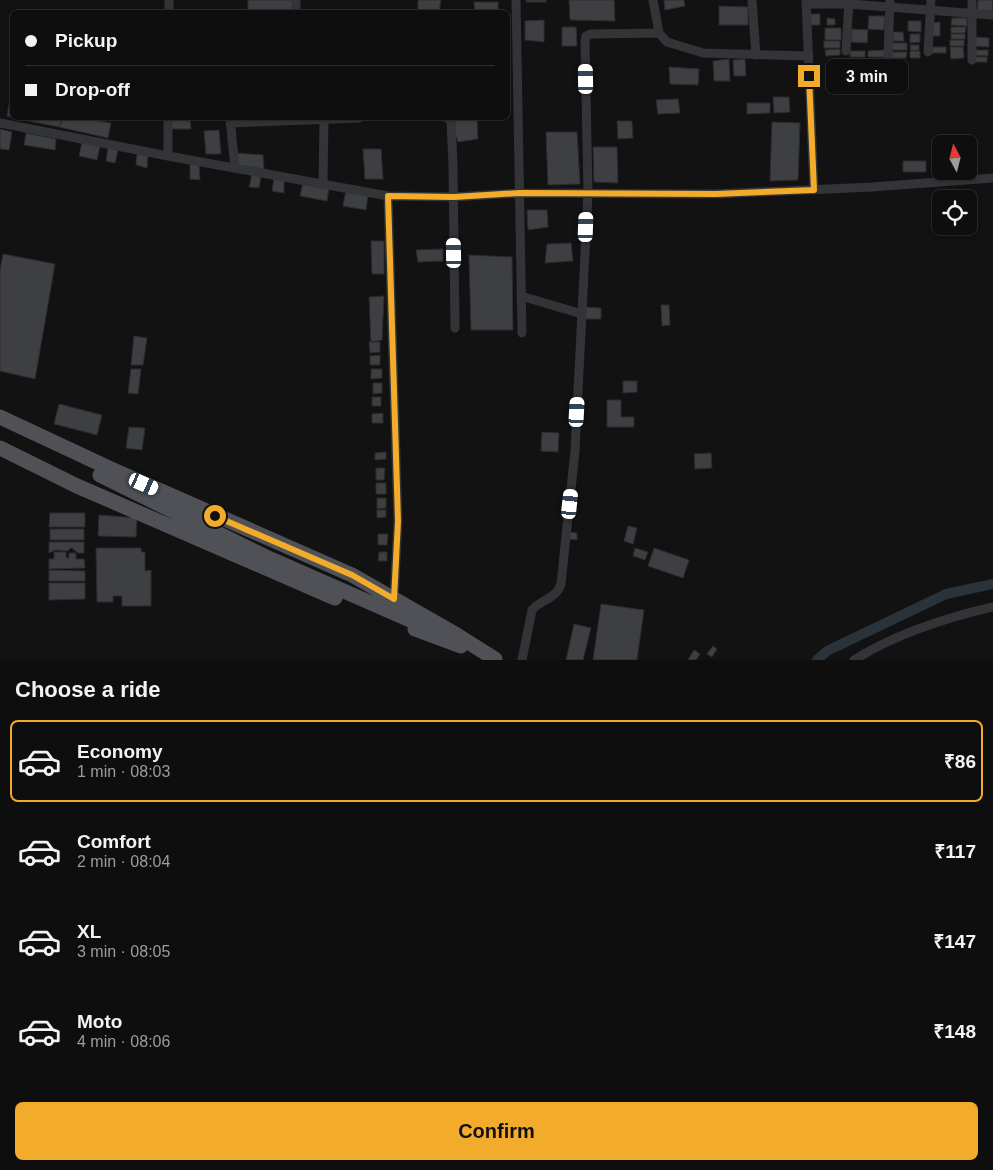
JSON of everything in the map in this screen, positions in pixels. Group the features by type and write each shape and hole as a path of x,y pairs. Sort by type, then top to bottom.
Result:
{"main road":[{"path":"0,416 127,476 352,575 493,658"},
{"path":"0,425 264,556 493,658"},
{"path":"0,448 76,486 298,583 493,658"}],"street":[{"path":"516,0 522,334"},
{"path":"654,0 659,34 667,42 703,53 809,56"},
{"path":"752,0 756,55"},
{"path":"972,0 972,60"},
{"path":"814,190 806,2 931,5 971,14 993,15"},
{"path":"846,51 849,2"},
{"path":"888,56 890,4"},
{"path":"928,52 931,5"},
{"path":"522,660 532,610 552,598 559,590 561,584 575,451 588,193 585,40 586,36 591,34 659,34"},
{"path":"168,120 168,156"},
{"path":"230,120 235,168"},
{"path":"323,183 324,120"},
{"path":"450,120 454,197 455,328"},
{"path":"0,123 388,196 454,197 520,193 716,194 814,190 993,178"},
{"path":"388,196 398,521 394,599"},
{"path":"522,296 582,314"},
{"path":"854,660 894,638 963,614 993,607"}],"building":[{"path":"248,0 293,0 293,10 248,10"},
{"path":"418,0 441,0 439,10 418,10"},
{"path":"526,0 546,0 546,2 526,2"},
{"path":"569,0 614,0 615,21 570,20"},
{"path":"664,0 684,0 685,6 665,10"},
{"path":"978,0 993,0 992,13 977,13"},
{"path":"474,2 498,2 498,10 475,10"},
{"path":"719,6 748,7 748,25 719,25"},
{"path":"810,14 820,14 820,25 810,25"},
{"path":"869,16 885,16 884,30 868,29"},
{"path":"827,18 835,19 835,25 827,25"},
{"path":"952,18 967,18 967,26 951,25"},
{"path":"544,20 544,42 525,40 525,21"},
{"path":"908,21 921,21 921,32 908,31"},
{"path":"940,22 940,36 932,36 931,23"},
{"path":"562,27 576,27 577,46 562,46"},
{"path":"951,27 966,27 965,33 951,33"},
{"path":"825,28 841,28 841,40 825,40"},
{"path":"852,29 868,30 867,43 851,42"},
{"path":"893,32 903,32 904,41 893,41"},
{"path":"910,34 920,34 920,42 910,43"},
{"path":"951,34 965,34 965,39 951,39"},
{"path":"974,37 989,38 989,47 973,46"},
{"path":"950,40 964,40 964,46 950,46"},
{"path":"824,41 840,41 840,48 824,48"},
{"path":"892,43 907,43 907,50 892,50"},
{"path":"910,45 919,45 919,50 911,51"},
{"path":"932,47 946,47 946,53 932,53"},
{"path":"950,47 963,47 964,58 951,59"},
{"path":"840,49 840,55 826,56 825,50"},
{"path":"885,50 885,57 868,57 868,51"},
{"path":"974,50 988,50 988,56 974,55"},
{"path":"850,51 865,51 865,57 850,57"},
{"path":"910,51 920,51 920,58 910,58"},
{"path":"892,52 907,52 906,58 892,58"},
{"path":"974,57 987,57 987,62 974,62"},
{"path":"729,59 730,81 714,81 713,61"},
{"path":"745,59 746,76 734,76 733,60"},
{"path":"874,64 887,64 887,80 874,80"},
{"path":"888,65 899,65 898,80 888,80"},
{"path":"669,67 699,69 698,85 670,84"},
{"path":"844,77 866,78 866,89 844,89"},
{"path":"879,85 885,85 885,93 879,92"},
{"path":"773,97 789,97 790,112 774,113"},
{"path":"10,99 10,117 7,116"},
{"path":"678,99 680,113 658,114 656,100"},
{"path":"747,103 770,103 770,113 747,114"},
{"path":"24,120 62,120 59,127"},
{"path":"62,120 93,120 111,123 108,138 59,127"},
{"path":"171,120 190,120 191,129 172,129"},
{"path":"477,120 478,139 458,142 451,121"},
{"path":"617,121 632,121 633,138 618,139"},
{"path":"772,122 800,123 798,180 770,181"},
{"path":"0,129 12,132 9,150 0,149"},
{"path":"219,130 221,154 206,154 204,131"},
{"path":"546,132 577,132 580,184 548,185"},
{"path":"26,133 56,139 55,150 24,145"},
{"path":"82,142 100,146 97,160 79,156"},
{"path":"593,147 617,147 618,183 594,182"},
{"path":"108,148 118,150 115,163 106,161"},
{"path":"363,149 381,149 383,179 365,179"},
{"path":"235,153 263,155 264,169 237,165"},
{"path":"137,154 148,155 147,168 136,165"},
{"path":"903,161 926,161 926,172 903,172"},
{"path":"190,164 199,165 200,180 190,179"},
{"path":"252,174 261,176 259,188 249,187"},
{"path":"274,178 284,180 284,193 272,191"},
{"path":"303,182 329,188 327,201 300,196"},
{"path":"346,190 368,195 366,210 343,206"},
{"path":"527,210 547,210 548,227 528,230"},
{"path":"371,241 384,241 384,274 372,274"},
{"path":"571,243 573,261 545,263 547,244"},
{"path":"443,249 443,261 418,262 416,250"},
{"path":"3,254 55,264 35,379 0,371 0,270"},
{"path":"469,255 512,257 513,330 471,330"},
{"path":"384,296 382,340 371,342 369,297"},
{"path":"661,305 669,305 670,325 662,326"},
{"path":"585,307 601,308 601,319 585,319"},
{"path":"134,336 147,338 143,365 131,365"},
{"path":"369,342 380,342 380,352 370,353"},
{"path":"380,355 380,365 370,365 370,356"},
{"path":"131,369 141,369 138,394 128,393"},
{"path":"371,369 382,369 382,378 371,379"},
{"path":"623,381 637,381 637,392 623,393"},
{"path":"373,383 382,383 382,393 373,394"},
{"path":"372,397 381,397 381,406 372,406"},
{"path":"607,400 621,400 621,417 634,417 634,427 607,427"},
{"path":"59,404 102,415 97,435 54,424"},
{"path":"383,413 383,423 372,423 372,414"},
{"path":"129,427 145,428 142,450 126,448"},
{"path":"542,432 559,433 558,452 541,451"},
{"path":"386,452 386,459 375,460 375,453"},
{"path":"711,453 712,468 695,469 694,454"},
{"path":"376,468 385,468 384,480 376,480"},
{"path":"376,483 386,483 386,494 376,494"},
{"path":"377,498 386,498 386,508 377,509"},
{"path":"377,510 386,510 386,517 377,518"},
{"path":"50,513 85,513 85,527 49,527"},
{"path":"99,515 137,518 136,537 98,536"},
{"path":"628,526 637,528 633,544 624,541"},
{"path":"50,529 84,529 84,540 50,540"},
{"path":"568,532 577,533 577,540 568,539"},
{"path":"378,534 388,534 387,545 378,545"},
{"path":"49,542 84,542 84,553 78,553 72,548 68,551 55,550 49,553"},
{"path":"96,548 141,548 141,552 145,552 145,571 151,570 151,606 122,606 122,596 113,596 113,602 97,602"},
{"path":"635,548 648,552 645,560 633,556"},
{"path":"654,548 689,560 683,578 648,566"},
{"path":"54,552 66,552 66,558 69,558 69,553 76,553 76,559 84,559 85,568 49,569 49,559 54,559"},
{"path":"379,552 387,552 387,561 378,561"},
{"path":"49,570 85,571 85,581 49,581"},
{"path":"49,583 85,583 85,599 49,600"},
{"path":"601,604 644,610 637,660 593,660"},
{"path":"574,624 591,628 583,660 566,660"},
{"path":"713,646 717,649 712,657 707,654"},
{"path":"694,650 700,654 696,660 688,660"}],"waterway":[{"path":"817,660 827,651 946,594 993,584"}],"route":[{"path":"215,516 352,575 394,599 398,551 398,521 388,196 454,197 520,193 716,194 814,190 809,76"}]}
